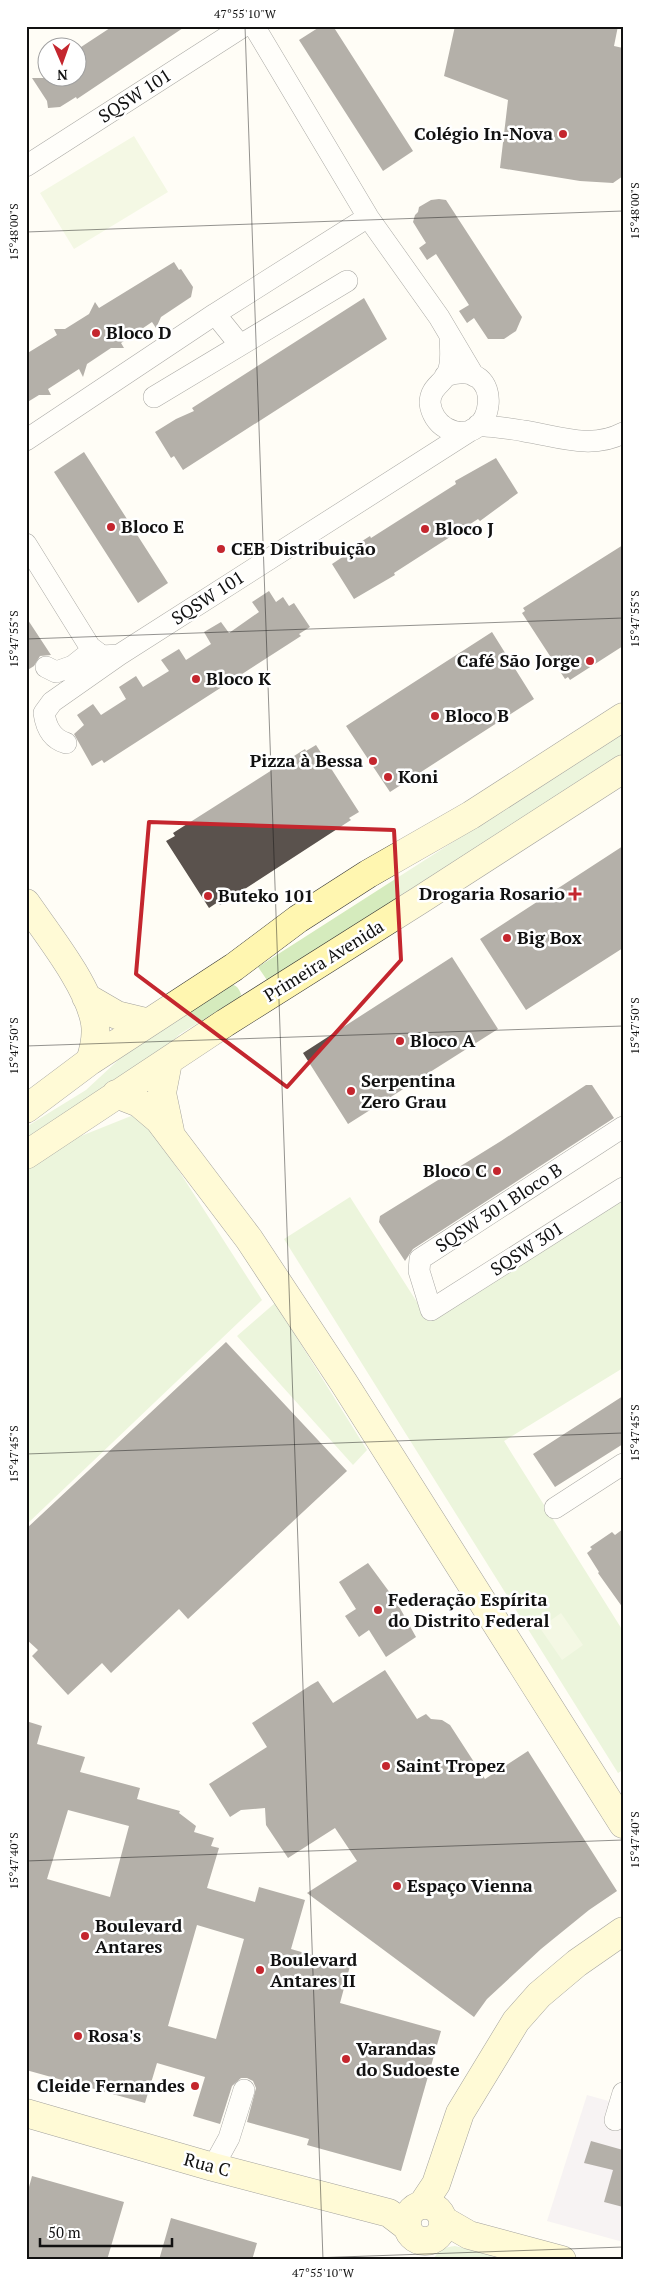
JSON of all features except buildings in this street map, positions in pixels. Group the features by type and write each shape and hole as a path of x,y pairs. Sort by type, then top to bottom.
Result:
{"street":[{"name":"SQSW 101","path":"26,166 244,26"},
{"path":"254,26 368,217 440,317 474,376 486,388 490,401 487,415 476,427"},
{"path":"26,440 215,314 368,217"},
{"path":"154,398 346,281"},
{"path":"215,314 240,346"},
{"path":"445,376 451,356 450,336"},
{"path":"474,376 465,373 455,373 445,376 437,383 431,397 432,412 444,428 454,431 476,427 526,431 562,439 584,441 612,439 623,433"},
{"path":"490,401 526,431"},
{"path":"427,458 437,421"},
{"name":"SQSW 101","path":"66,743 59,741 50,732 44,713 52,702 119,656 476,427"},
{"path":"26,544 94,650 102,656 119,656"},
{"path":"46,667 56,672 73,666 94,650"},
{"path":"26,1108 146,1022 234,966 298,919 368,874 471,815 623,717"},
{"name":"Primeira Avenida","path":"30,1149 623,769"},
{"path":"26,903 67,963 86,997 95,1024 94,1046 90,1061"},
{"path":"234,966 252,985 255,994 252,1007"},
{"path":"86,997 117,1015 146,1022"},
{"path":"168,1062 162,1093 171,1133"},
{"path":"116,1094 139,1103 171,1133 282,1286 623,1824"},
{"name":"SQSW 301 Bloco B","path":"431,1310 418,1271 420,1259 623,1127"},
{"name":"SQSW 301","path":"431,1310 623,1188"},
{"path":"555,1508 623,1464"},
{"path":"420,2225 460,2113 516,2021 539,1995 570,1969 623,1931"},
{"path":"213,2167 229,2138 244,2090"},
{"path":"615,2120 623,2093"},
{"name":"Rua C","path":"26,2113 420,2225 469,2235 562,2260"}],"highlighted area":[{"path":"149,822 394,830 401,960 287,1087 136,974"}],"shaded area":[{"path":"587,2095 623,2105 623,2242 547,2221"}],"green space":[{"path":"134,136 168,192 74,249 40,193"},
{"path":"623,733 623,760 271,986 258,967"},
{"path":"230,985 236,986 241,994 240,997 180,1034 158,1054 30,1139 26,1138 26,1127 86,1090 128,1051"},
{"path":"141,1112 262,1300 26,1525 26,1158"},
{"path":"350,1197 429,1321 623,1200 623,1368 504,1441 623,1631 623,1770 618,1773 284,1239"},
{"path":"275,1303 367,1450 353,1465 237,1336"},
{"path":"561,1613 583,1645 562,1660 540,1628"},
{"path":"455,2246 493,2255 491,2260 433,2260 442,2250"}],"place":[{"name":"Colégio In-Nova","path":"563,134"},
{"name":"Bloco D","path":"96,333"},
{"name":"Bloco E","path":"111,527"},
{"name":"Bloco J","path":"425,529"},
{"name":"CEB Distribuição","path":"221,549"},
{"name":"Café São Jorge","path":"590,661"},
{"name":"Bloco K","path":"196,679"},
{"name":"Bloco B","path":"435,716"},
{"name":"Pizza à Bessa","path":"373,761"},
{"name":"Koni","path":"388,777"},
{"name":"Drogaria Rosario","path":"575,894"},
{"name":"Buteko 101","path":"208,896"},
{"name":"Big Box","path":"507,938"},
{"name":"Bloco A","path":"400,1041"},
{"name":"Serpentina Zero Grau","path":"351,1091"},
{"name":"Bloco C","path":"497,1171"},
{"name":"Federação Espírita do Distrito Federal","path":"378,1610"},
{"name":"Saint Tropez","path":"386,1766"},
{"name":"Espaço Vienna","path":"397,1886"},
{"name":"Boulevard Antares","path":"85,1936"},
{"name":"Boulevard Antares II","path":"260,1970"},
{"name":"Rosa's","path":"78,2036"},
{"name":"Varandas do Sudoeste","path":"346,2059"},
{"name":"Cleide Fernandes","path":"195,2086"}]}
